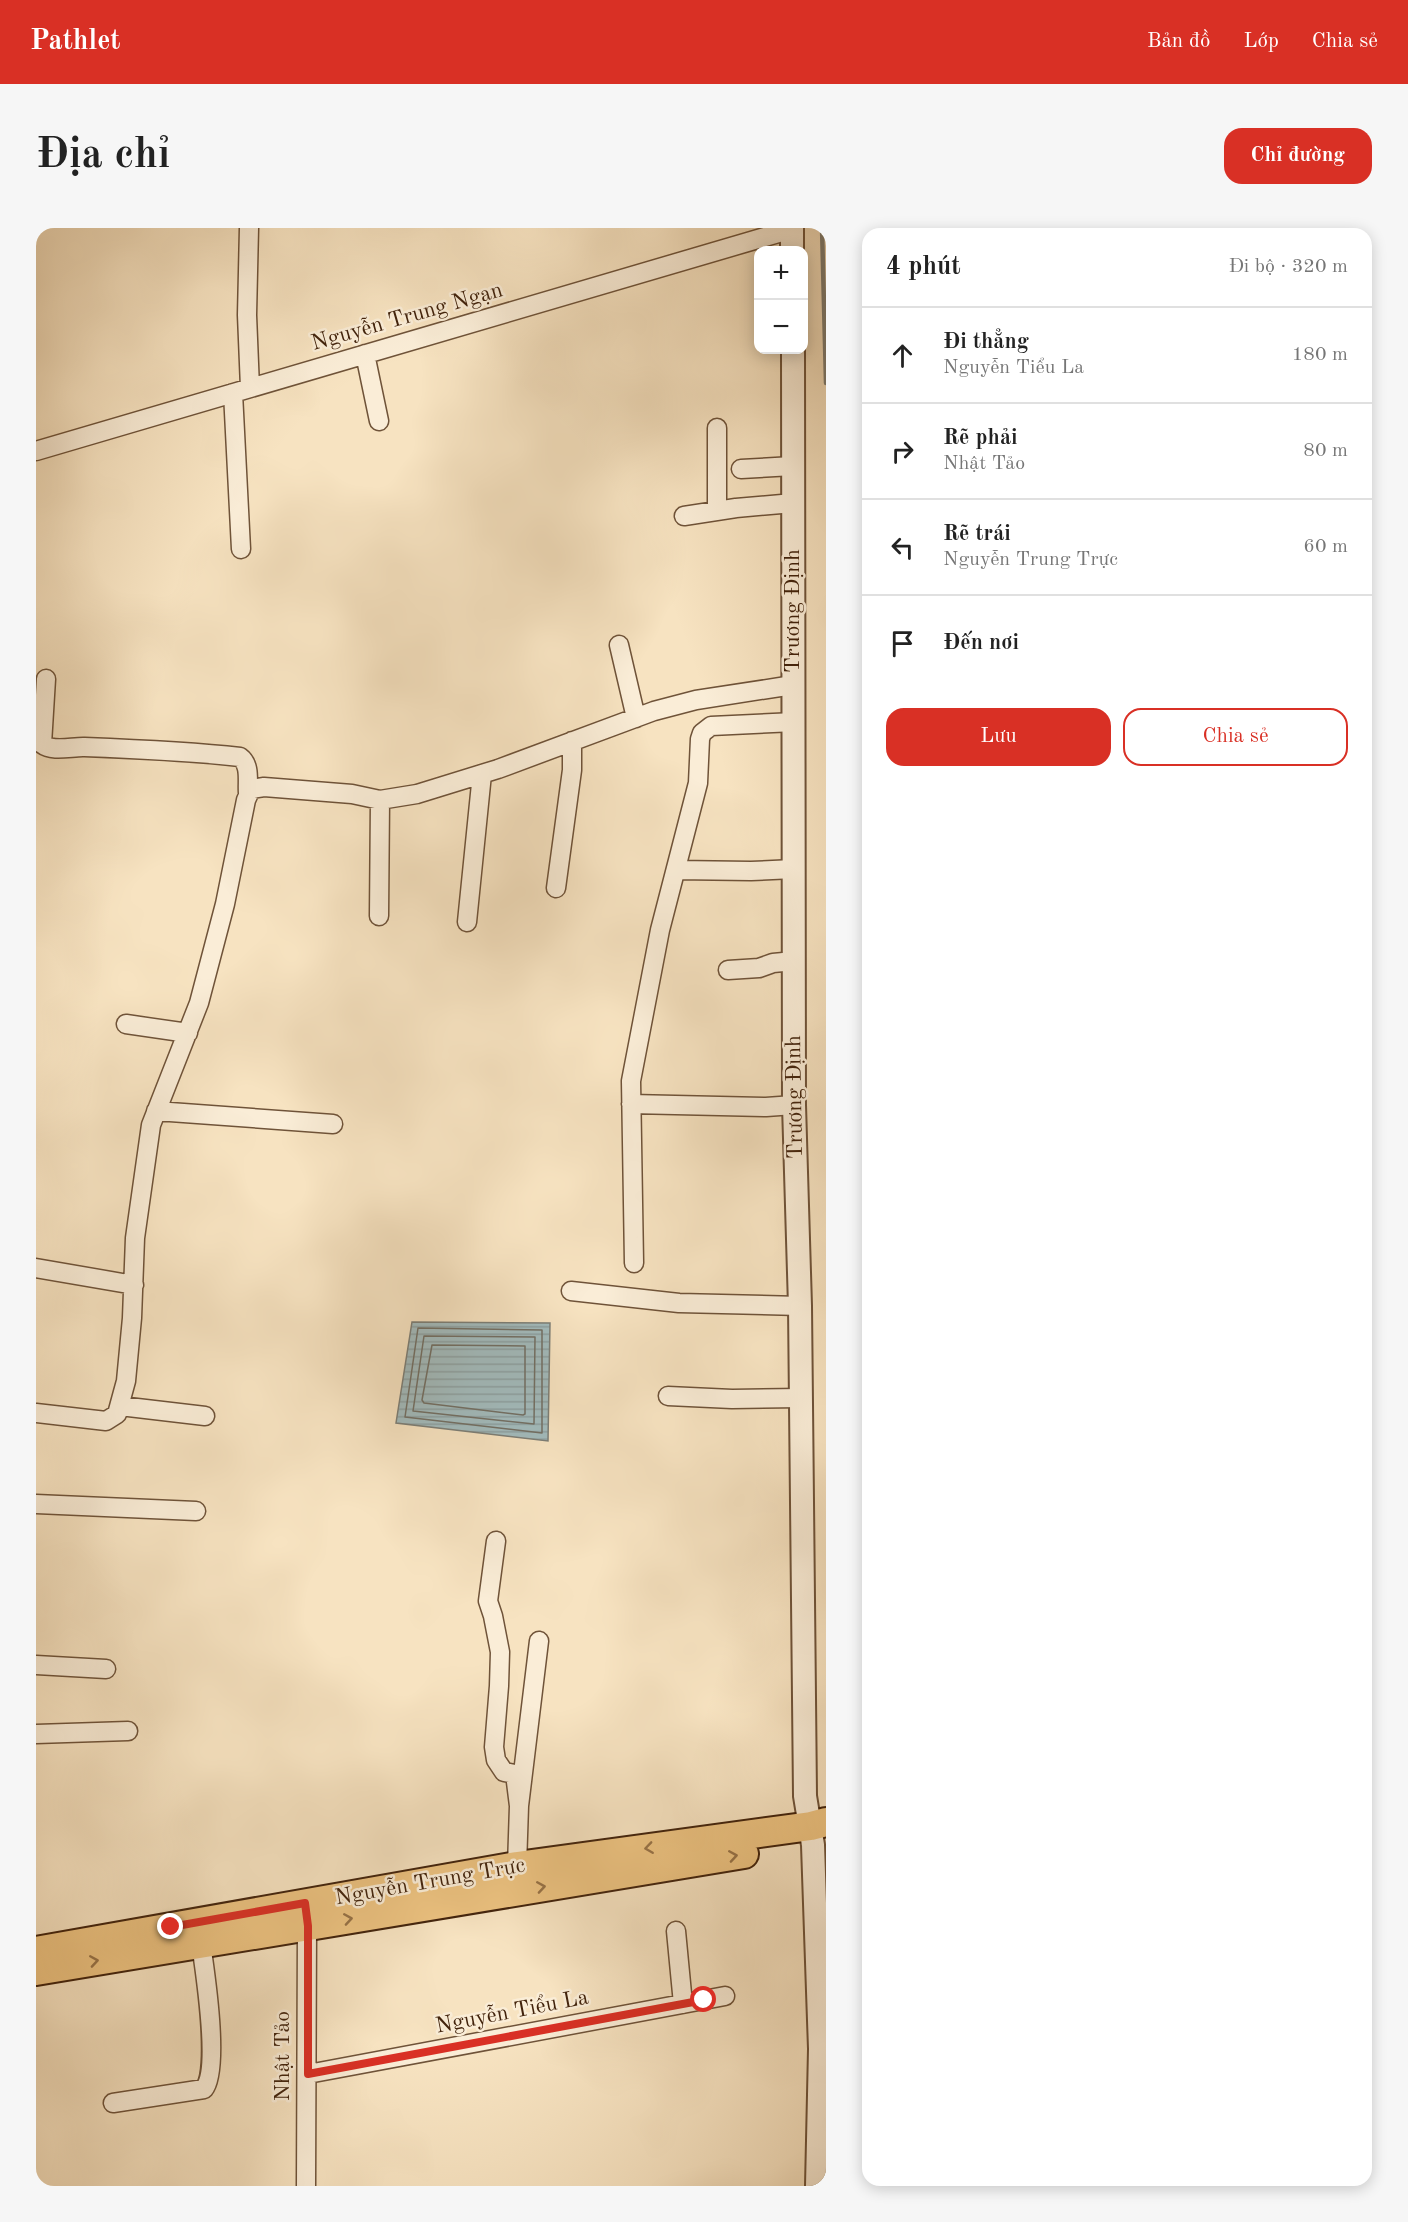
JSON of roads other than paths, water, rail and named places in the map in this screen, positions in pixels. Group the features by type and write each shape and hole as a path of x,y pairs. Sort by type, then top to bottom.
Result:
{"main road":[{"name":"Nguyễn Trung Trực","path":"36,1971 201,1944 306,1914 517,1866 819,1834"},
{"name":"Nguyễn Trung Trực","path":"36,1951 780,1848 819,1834"}],"street":[{"path":"249,228 247,315 250,388"},
{"name":"Nguyễn Trung Ngạn","path":"36,451 365,354 792,236"},
{"path":"365,354 379,421"},
{"name":"Trương Định","path":"793,354 794,1105 800,1306 805,1796 819,1834 823,2072 817,2186"},
{"path":"232,393 241,549"},
{"path":"717,428 717,511"},
{"path":"741,469 793,466"},
{"path":"684,516 793,503"},
{"path":"619,645 636,718"},
{"path":"36,1413 106,1421 113,1418 120,1406 129,1354 135,1238 147,1144 151,1125 188,1033 210,964 248,794 247,767 245,761 240,758 148,750 45,747 42,744 46,679"},
{"path":"248,794 251,789 264,788 352,794 380,800 417,794 482,774 636,718 696,700 793,685"},
{"path":"634,1263 631,1081 660,930 698,783 702,733 711,726 795,722"},
{"path":"556,888 572,770 572,741"},
{"path":"467,922 482,774"},
{"path":"379,916 380,800"},
{"path":"676,870 794,869"},
{"path":"728,970 759,968 773,963 794,961"},
{"path":"126,1024 188,1033"},
{"path":"631,1104 765,1107 794,1105"},
{"path":"156,1111 333,1124"},
{"path":"36,1268 134,1286"},
{"path":"571,1291 679,1303 800,1306"},
{"path":"668,1396 801,1398"},
{"path":"120,1406 205,1416"},
{"path":"36,1504 196,1510"},
{"path":"496,1541 488,1601 500,1652 500,1686 494,1747 496,1760 504,1772 515,1774 519,1806"},
{"path":"517,1866 519,1806 539,1641"},
{"path":"36,1665 106,1669"},
{"path":"36,1734 128,1731"},
{"name":"Nhật Tảo","path":"306,1914 308,2074 306,2186"},
{"path":"676,1931 683,2004"},
{"path":"113,2103 204,2089 209,2083 211,2034 201,1944"},
{"name":"Nguyễn Tiểu La","path":"308,2074 725,1996"}],"water":[{"path":"412,1322 550,1323 548,1441 396,1423"}],"waterway":[{"path":"822,228 826,383"}]}
